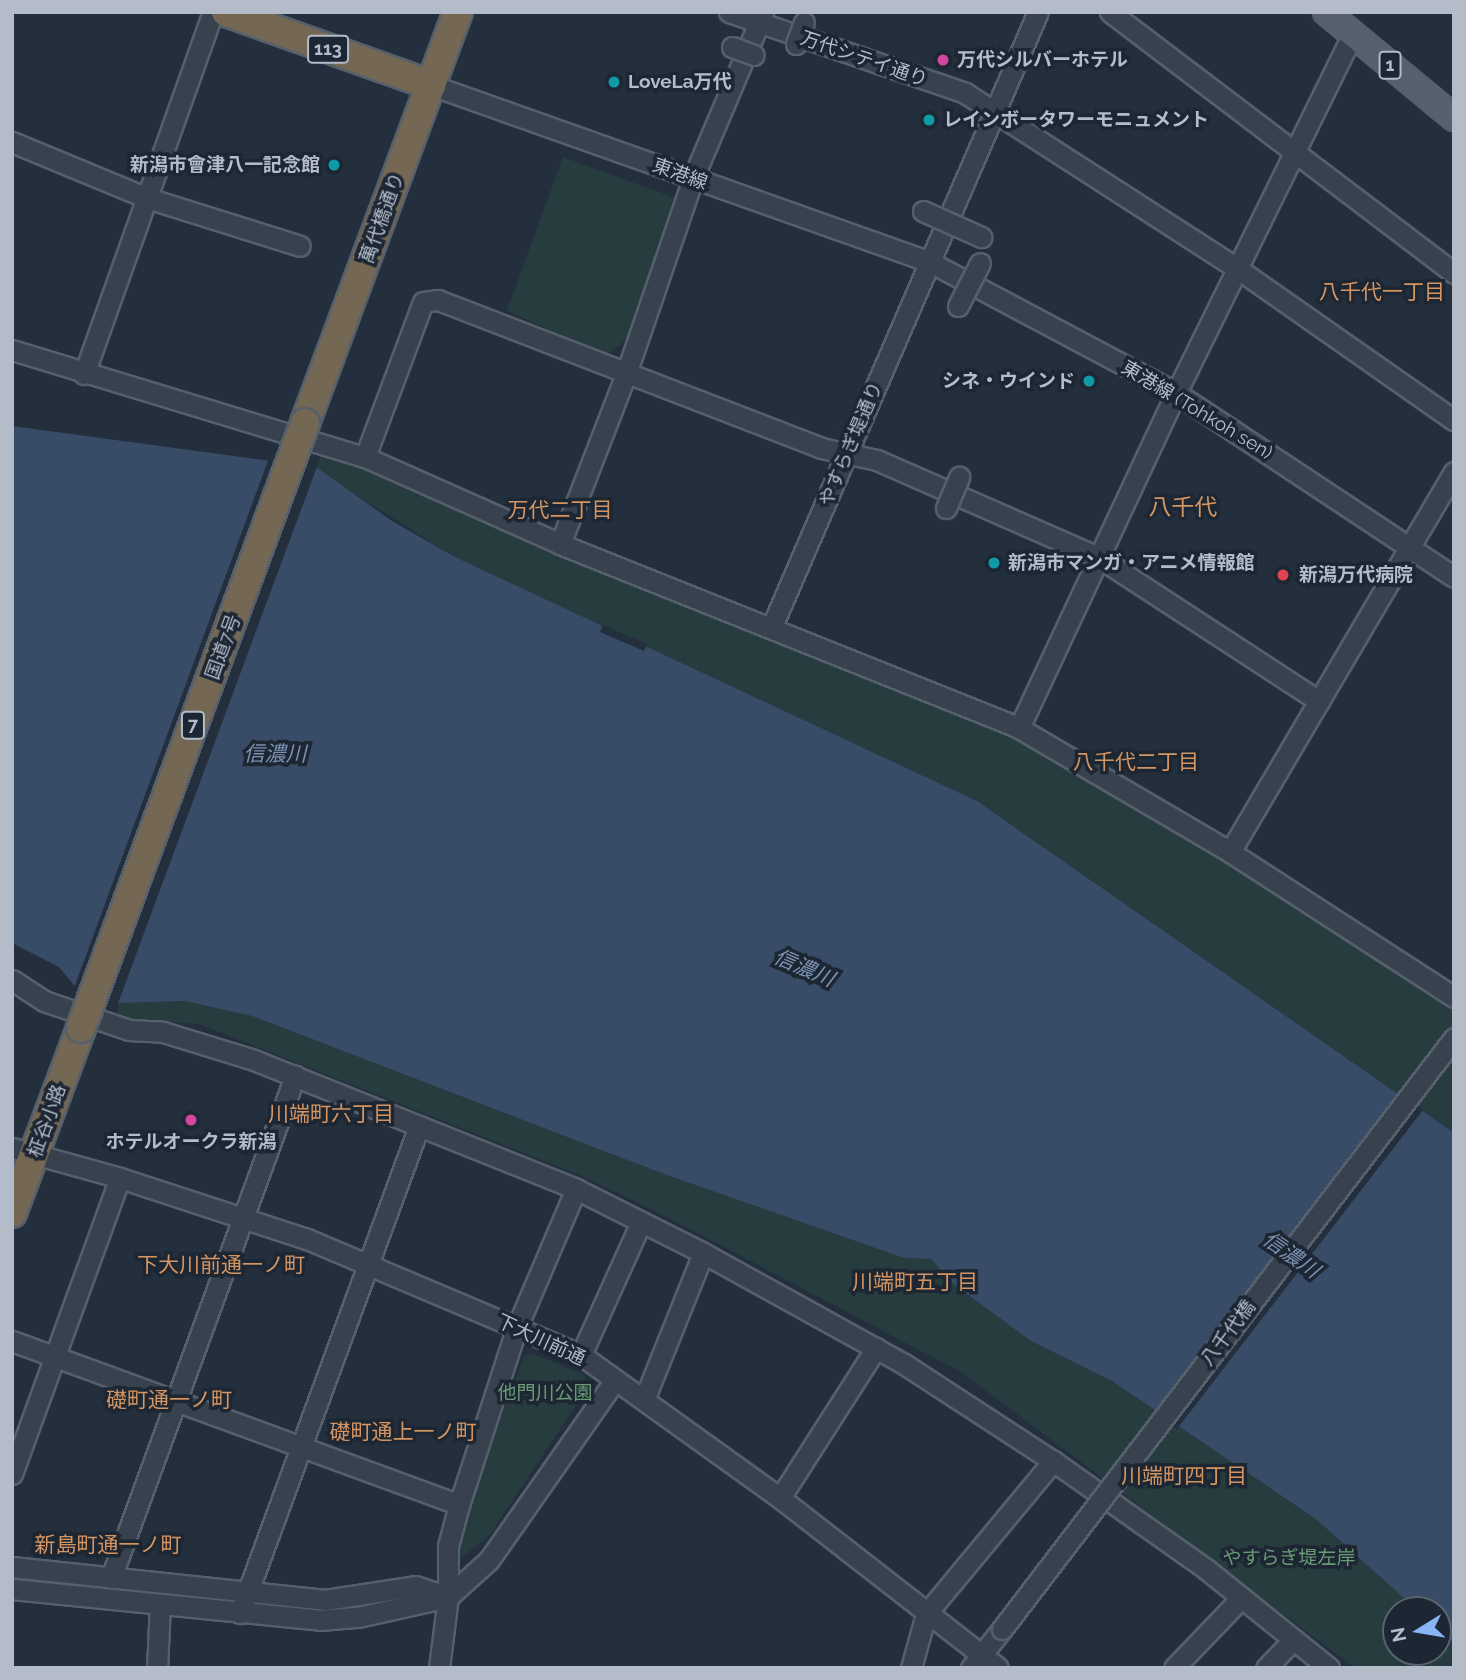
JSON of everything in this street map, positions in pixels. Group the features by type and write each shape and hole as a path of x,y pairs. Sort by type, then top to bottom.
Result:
{"highway":[{"name":"113","path":"226,12 431,85"},
{"name":"萬代橋通り","path":"305,423 458,12"},
{"name":"国道7号","path":"81,1028 305,423"},
{"name":"柾谷小路","path":"12,1213 23,1152 81,1028"}],"main road":[{"name":"1","path":"1326,12 1454,118"}],"street":[{"path":"84,374 213,12"},
{"name":"万代シテイ通り","path":"729,12 762,18 965,93 1238,269 1454,420"},
{"name":"やすらぎ堤通り","path":"772,626 1038,12"},
{"path":"1110,12 1454,273"},
{"path":"560,544 626,374 693,178 762,18"},
{"path":"796,44 804,22"},
{"path":"1019,728 1176,393 1353,34"},
{"path":"732,47 754,55"},
{"name":"東港線","path":"431,85 930,262"},
{"path":"12,142 147,198 300,246"},
{"path":"923,211 981,237"},
{"name":"東港線 (Tohkoh sen)","path":"930,262 1176,393 1411,546 1454,577"},
{"path":"958,306 980,263"},
{"path":"365,457 424,302 438,300 626,374 846,454 877,460 1098,557 1319,701"},
{"path":"12,350 365,457 560,544 772,626 1019,728 1230,852 1454,997"},
{"path":"1230,852 1454,471"},
{"path":"946,508 959,477"},
{"path":"13,983 56,1005 129,1030 163,1032 295,1076 576,1189 702,1253 876,1348 1053,1461 1242,1597 1329,1668"},
{"name":"八千代橋","path":"976,1661 1454,1038"},
{"path":"111,1578 295,1076"},
{"path":"240,1613 244,1592 419,1126"},
{"name":"下大川前通","path":"23,1152 244,1216 368,1264 581,1355 780,1498 926,1614 976,1661 998,1668"},
{"path":"12,1474 120,1178"},
{"path":"439,1668 448,1597 447,1546 517,1327 576,1189"},
{"path":"581,1355 641,1222"},
{"path":"644,1400 702,1253"},
{"path":"12,1341 459,1506"},
{"path":"780,1498 876,1348"},
{"path":"12,1589 320,1620 358,1617 448,1597 489,1560 615,1380"},
{"path":"911,1668 926,1614 1053,1461"},
{"path":"12,1567 325,1600 415,1586 448,1597"},
{"path":"1174,1668 1242,1597"},
{"path":"157,1668 160,1605"},
{"path":"1266,1668 1294,1639"}],"green space":[{"path":"563,157 678,199 626,340 606,355 507,311"},
{"path":"323,449 476,520 1000,726 1208,846 1454,1007 1454,1133 977,801 455,557 320,472 316,467"},
{"name":"やすらぎ堤左岸","path":"185,1001 252,1016 664,1174 904,1258 931,1259 952,1283 1031,1341 1112,1381 1316,1519 1401,1596 1382,1596 1382,1666 1452,1666 1452,1641 1454,1668 1355,1668 961,1372 661,1214 582,1176 199,1024 117,1019 118,1003"},
{"name":"他門川公園","path":"531,1353 585,1375 586,1390 489,1536 461,1558 455,1553 461,1528 524,1356"}],"water":[{"name":"信濃川","path":"12,426 316,467 392,521 455,557 977,801 1454,1133 1454,1643 1452,1596 1401,1596 1316,1519 1112,1381 1031,1341 952,1283 931,1259 904,1258 664,1174 252,1016 185,1001 118,1003 74,985 59,967 12,943"}],"pier":[{"path":"269,458 318,464 117,1006 74,988"},
{"path":"603,625 647,644 644,651 600,632"},
{"path":"1399,1091 1423,1110 1177,1429 1153,1413"}],"place":[{"name":"万代シルバーホテル","path":"943,60"},
{"name":"LoveLa万代","path":"614,82"},
{"name":"レインボータワーモニュメント","path":"929,120"},
{"name":"新潟市會津八一記念館","path":"334,165"},
{"name":"シネ・ウインド","path":"1089,381"},
{"name":"新潟市マンガ・アニメ情報館","path":"994,563"},
{"name":"新潟万代病院","path":"1283,575"},
{"name":"ホテルオークラ新潟","path":"191,1120"}],"district":[{"name":"八千代一丁目","path":"1382,292"},
{"name":"八千代","path":"1183,507"},
{"name":"万代二丁目","path":"560,510"},
{"name":"八千代二丁目","path":"1136,762"},
{"name":"川端町六丁目","path":"331,1114"},
{"name":"下大川前通一ノ町","path":"221,1265"},
{"name":"川端町五丁目","path":"915,1282"},
{"name":"礎町通一ノ町","path":"169,1400"},
{"name":"礎町通上一ノ町","path":"403,1432"},
{"name":"川端町四丁目","path":"1184,1476"},
{"name":"新島町通一ノ町","path":"108,1545"}]}
